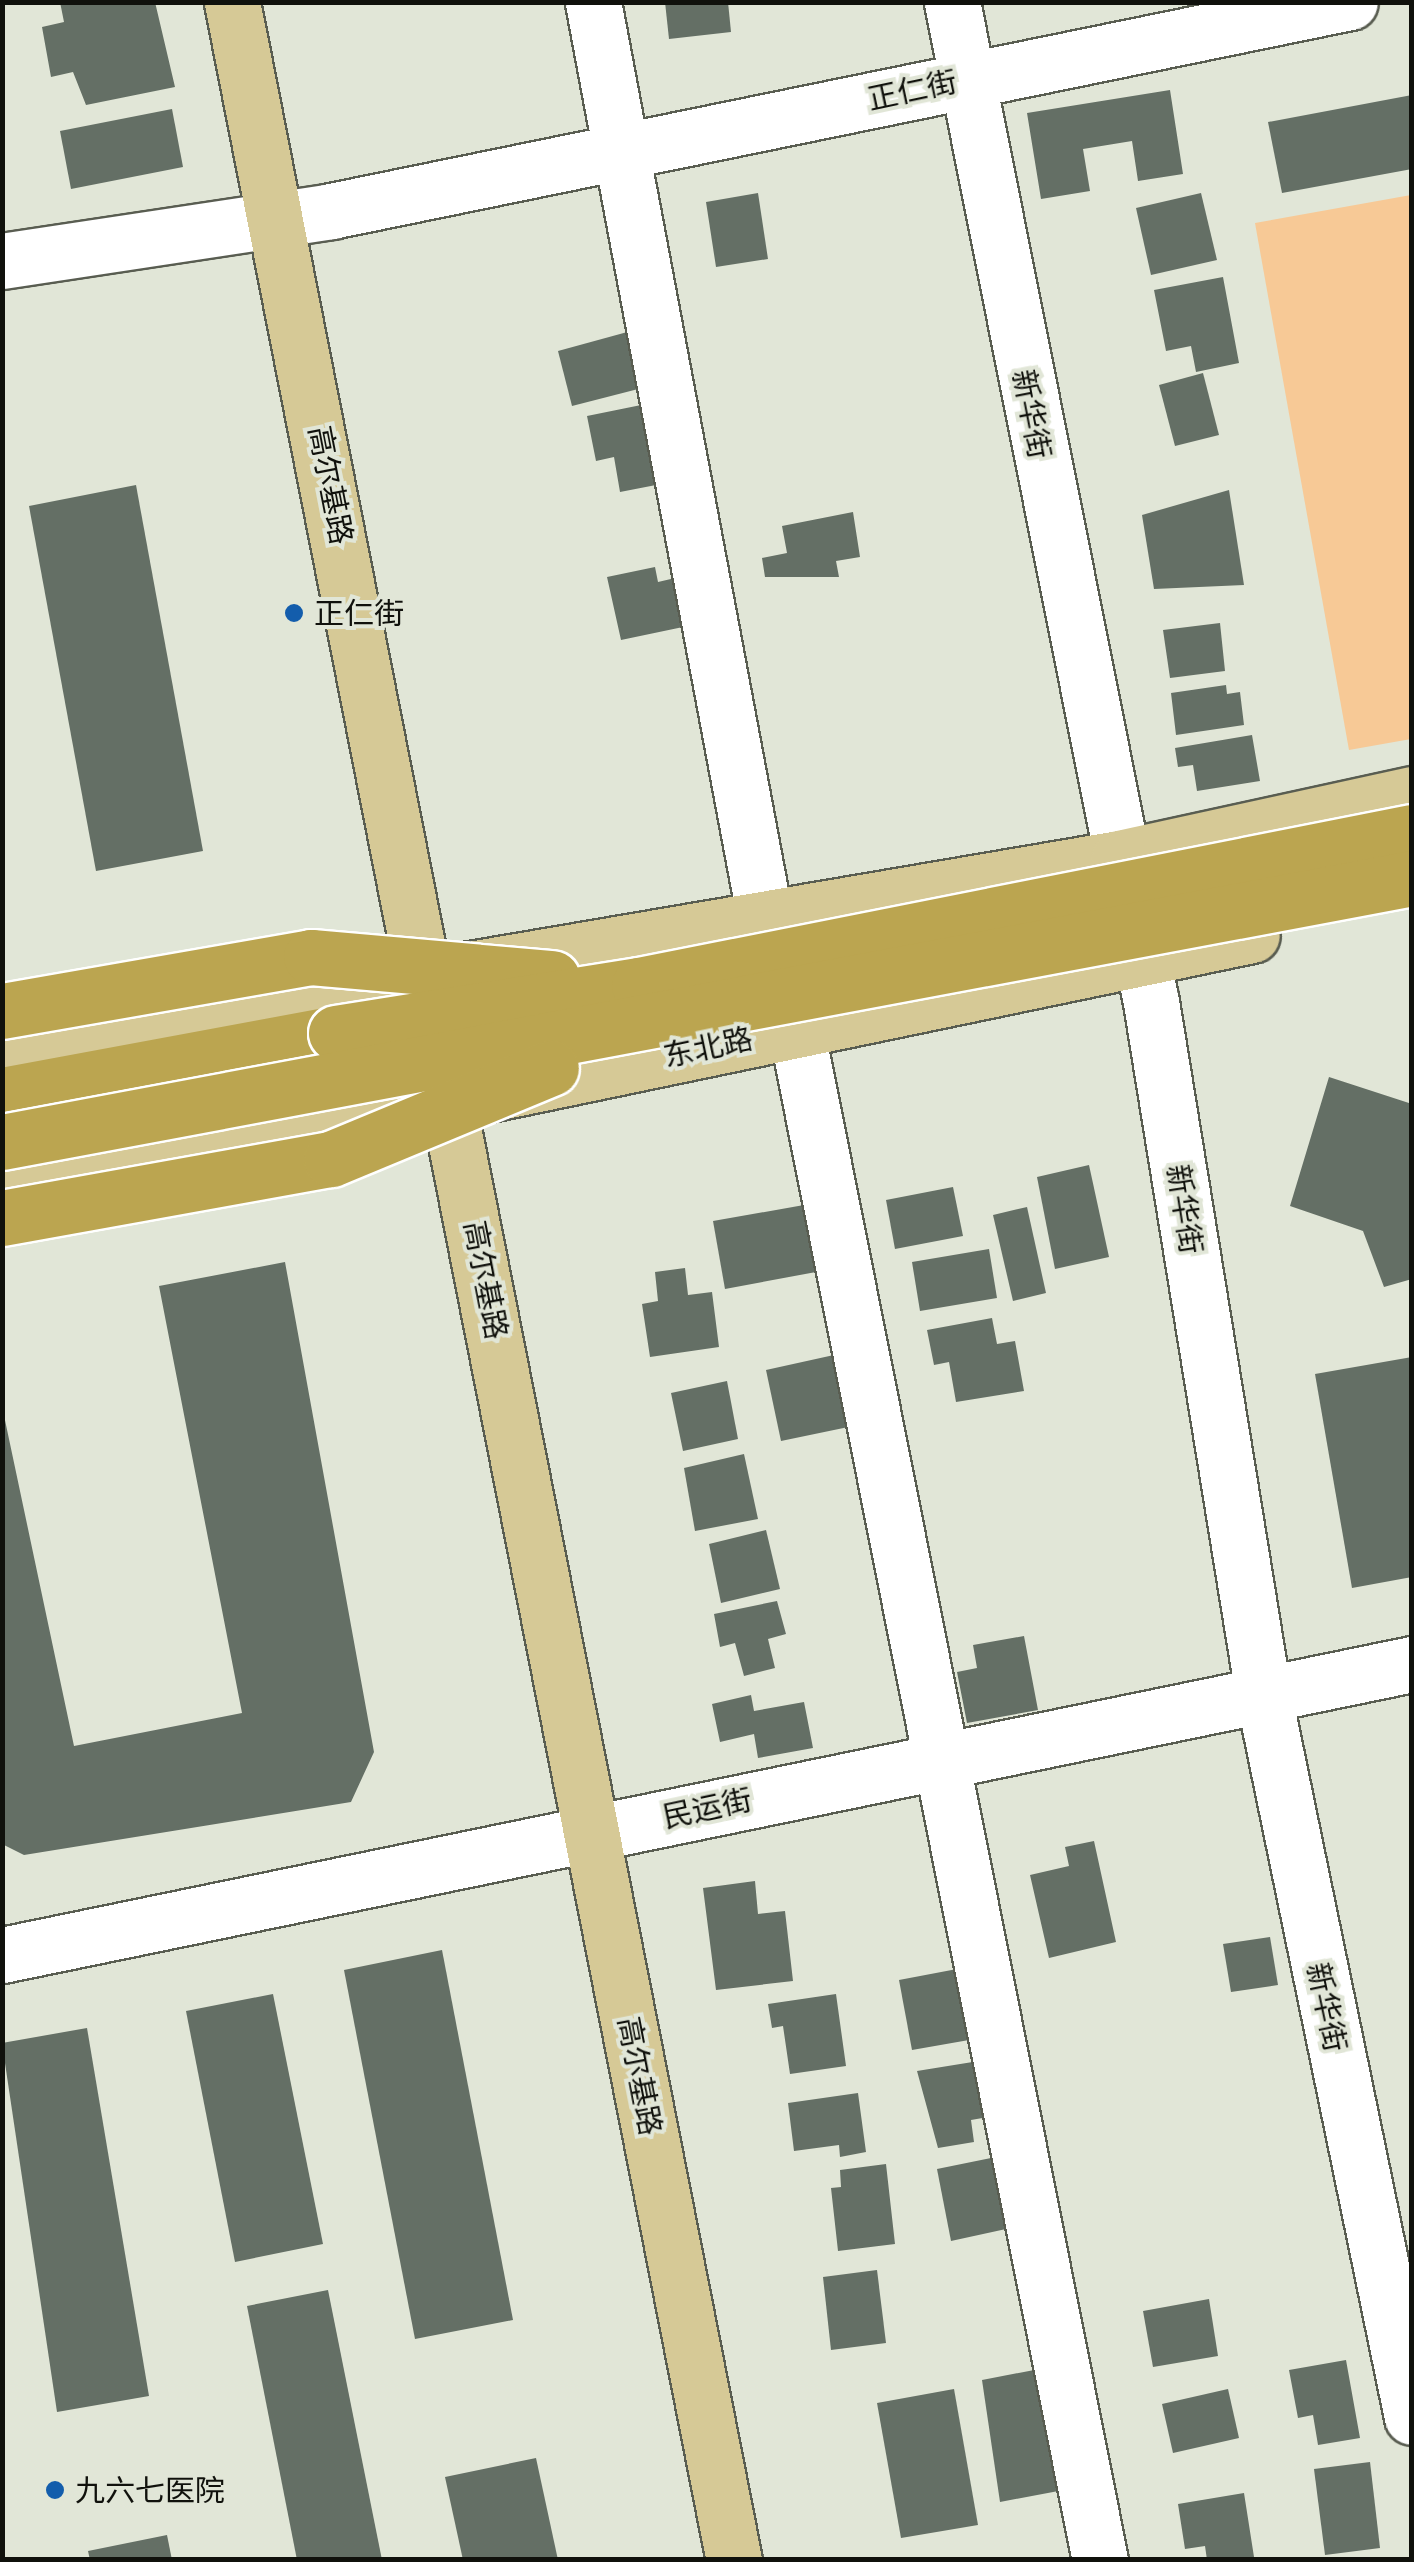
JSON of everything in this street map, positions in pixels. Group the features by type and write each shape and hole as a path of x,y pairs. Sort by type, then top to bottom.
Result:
{"highway":[{"name":"东北路","path":"2,1142 644,1007 1412,832"},
{"name":"东北路","path":"2,1094 644,1007 1412,878"},
{"path":"2,1011 311,957 644,1007"},
{"path":"2,1218 331,1159 644,1007"}],"main road":[{"name":"高尔基路","path":"232,2 452,1102 734,2560"},
{"path":"2,1049 1119,858 1412,794"},
{"name":"东北路","path":"2,1180 452,1102 1412,904"}],"street":[{"path":"593,2 765,918"},
{"name":"新华街","path":"952,2 1119,858 1142,957 1263,1693 1412,2418"},
{"name":"正仁街","path":"2,261 278,220 1350,2"},
{"path":"796,1028 1100,2560"},
{"name":"民运街","path":"2,1955 1412,1664"}],"shaded area":[{"path":"1411,195 1411,739 1349,750 1255,223"}],"building":[{"path":"60,2 155,2 175,87 86,105 73,72 51,77 42,27 64,22"},
{"path":"665,2 728,2 731,32 669,39"},
{"path":"1170,90 1183,174 1138,181 1132,141 1083,149 1090,191 1041,199 1027,113"},
{"path":"1412,95 1412,169 1282,193 1268,122"},
{"path":"172,109 183,167 71,189 60,131"},
{"path":"758,193 768,259 716,267 706,202"},
{"path":"1201,193 1217,260 1151,275 1136,208"},
{"path":"1223,277 1239,363 1196,372 1191,346 1166,351 1154,290"},
{"path":"631,331 646,387 572,406 558,351"},
{"path":"1203,373 1219,435 1175,446 1159,385"},
{"path":"651,403 656,485 620,492 614,457 596,461 587,416"},
{"path":"136,485 203,851 96,871 29,506"},
{"path":"1229,490 1244,585 1154,589 1142,515"},
{"path":"853,512 860,557 836,561 839,577 765,577 762,558 787,553 782,526"},
{"path":"655,567 658,582 688,575 683,627 621,640 607,577"},
{"path":"1220,623 1225,671 1170,678 1163,630"},
{"path":"1226,685 1227,694 1240,692 1244,725 1176,735 1171,693"},
{"path":"1252,735 1260,781 1197,791 1193,765 1178,767 1175,748"},
{"path":"1329,1077 1412,1104 1412,1279 1384,1287 1363,1231 1290,1206"},
{"path":"1089,1165 1109,1257 1055,1269 1037,1177"},
{"path":"953,1187 963,1236 895,1249 886,1200"},
{"path":"804,1205 816,1272 725,1289 713,1221"},
{"path":"1027,1207 1046,1293 1013,1301 993,1215"},
{"path":"989,1249 997,1298 920,1311 912,1262"},
{"path":"285,1262 374,1752 351,1802 24,1855 2,1844 2,1406 74,1746 242,1713 159,1286"},
{"path":"685,1268 688,1295 712,1292 719,1347 650,1357 642,1304 658,1301 655,1272"},
{"path":"992,1318 997,1344 1015,1341 1024,1391 956,1402 949,1362 934,1365 927,1330"},
{"path":"843,1353 858,1425 781,1441 766,1370"},
{"path":"1412,1357 1412,1577 1352,1588 1315,1374"},
{"path":"727,1381 738,1439 683,1451 671,1393"},
{"path":"744,1454 758,1519 695,1531 684,1468"},
{"path":"766,1530 780,1589 721,1603 709,1544"},
{"path":"777,1601 786,1634 768,1639 775,1668 744,1676 735,1643 720,1647 714,1614"},
{"path":"1024,1636 1038,1710 967,1723 957,1672 977,1668 973,1645"},
{"path":"751,1695 754,1711 804,1702 813,1748 758,1758 754,1734 720,1742 712,1704"},
{"path":"1094,1841 1116,1942 1049,1958 1030,1875 1069,1866 1065,1847"},
{"path":"755,1881 758,1914 785,1911 793,1981 716,1990 703,1888"},
{"path":"1270,1937 1278,1985 1231,1992 1223,1944"},
{"path":"442,1950 513,2320 415,2339 344,1970"},
{"path":"957,1969 969,2040 912,2050 899,1980"},
{"path":"273,1994 323,2244 235,2262 186,2011"},
{"path":"836,1994 846,2066 790,2074 783,2026 772,2028 768,2004"},
{"path":"87,2028 149,2396 57,2412 2,2043"},
{"path":"985,2060 994,2116 971,2120 974,2142 938,2148 917,2071"},
{"path":"858,2093 866,2152 840,2157 839,2145 794,2151 788,2103"},
{"path":"991,2158 1006,2229 951,2241 937,2169"},
{"path":"886,2164 895,2244 838,2251 831,2188 841,2187 840,2170"},
{"path":"877,2270 886,2343 831,2350 823,2277"},
{"path":"328,2290 382,2560 297,2560 247,2306"},
{"path":"1209,2299 1218,2356 1153,2367 1143,2311"},
{"path":"1346,2360 1360,2438 1318,2445 1313,2415 1298,2418 1289,2370"},
{"path":"1050,2367 1069,2489 1000,2502 982,2380"},
{"path":"954,2389 978,2525 901,2538 877,2403"},
{"path":"1228,2389 1239,2438 1173,2453 1162,2404"},
{"path":"536,2458 558,2560 463,2560 445,2477"},
{"path":"1370,2462 1380,2548 1325,2555 1314,2469"},
{"path":"1244,2493 1254,2557 1207,2560 1205,2546 1185,2549 1178,2504"},
{"path":"167,2535 172,2560 90,2560 88,2551"}],"place":[{"name":"正仁街","path":"294,613"},
{"name":"九六七医院","path":"55,2490"}]}
